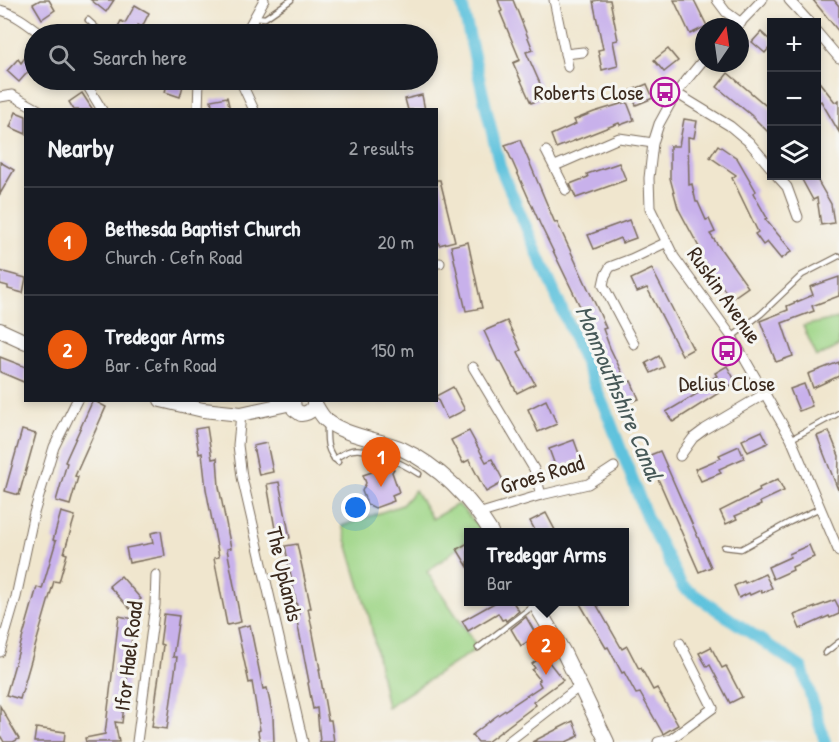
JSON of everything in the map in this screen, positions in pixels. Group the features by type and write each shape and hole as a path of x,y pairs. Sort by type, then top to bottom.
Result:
{"main road":[{"path":"0,330 24,341"},
{"path":"169,402 203,410 241,414 292,402 294,409 302,414 310,412 314,402"},
{"path":"314,402 327,421 349,432 400,449 423,460 445,477 489,528"},
{"path":"535,606 550,643 580,686 608,742"}],"street":[{"path":"251,24 264,0"},
{"path":"554,0 568,67"},
{"path":"717,0 732,18"},
{"path":"745,18 762,0"},
{"path":"789,0 805,18"},
{"path":"0,10 28,24"},
{"path":"821,38 839,58"},
{"path":"565,54 583,52"},
{"name":"Ruskin Avenue","path":"695,70 676,93 659,124 653,143 649,177 650,208 665,243 732,337 766,393 791,439 839,551"},
{"path":"90,90 101,108"},
{"path":"198,108 199,90"},
{"path":"245,90 253,108"},
{"path":"676,93 730,126 748,142 767,164"},
{"path":"0,97 12,95 35,108"},
{"path":"555,166 619,138 653,143"},
{"path":"546,151 566,190"},
{"path":"781,180 787,187 798,217"},
{"path":"634,344 603,285 605,276 610,267 665,243"},
{"path":"473,367 534,469 541,495"},
{"path":"680,456 693,438 705,429 766,393"},
{"path":"0,652 16,597 34,513 54,447 76,402"},
{"name":"The Uplands","path":"241,414 238,445 242,477 303,742"},
{"name":"Groes Road","path":"478,514 588,484 614,467"},
{"name":"Ifor Hael Road","path":"137,742 155,605 156,575"},
{"path":"658,742 671,739 713,708 680,643"},
{"path":"508,742 580,686"}],"lane":[{"path":"256,17 265,18 291,0"},
{"path":"88,20 92,24"},
{"path":"732,337 761,314 802,275 839,256"},
{"path":"791,439 839,413"},
{"path":"327,421 327,447 336,460 351,450 363,451 401,464 419,474"},
{"path":"724,547 741,549 820,508"},
{"path":"478,648 530,606"},
{"path":"825,652 839,642"}],"green space":[{"path":"839,318 839,346 817,357 803,326"},
{"path":"415,490 432,519 458,504 480,528 464,528 464,543 427,572 478,648 387,707 370,620 342,526 402,505"}],"building":[{"path":"40,0 49,0 55,10 42,19 33,4"},
{"path":"91,0 114,0 106,12"},
{"path":"498,0 513,0 533,50 526,52 546,97 531,103 513,63 520,60 500,12 502,11"},
{"path":"610,0 618,40 613,41 618,66 602,70 598,50 603,49 593,1"},
{"path":"674,0 694,0 703,18 695,18 695,32 690,34"},
{"path":"813,0 834,0 839,6 839,32"},
{"path":"135,5 149,13 144,24 119,24 121,21 125,23"},
{"path":"761,32 767,37 767,51 765,53 752,42"},
{"path":"668,49 678,61 664,72 654,60"},
{"path":"18,59 21,63 24,59 24,76 19,82 7,71"},
{"path":"728,73 767,107 767,131 751,115 717,87"},
{"path":"647,84 653,98 636,105 630,91"},
{"path":"821,84 835,102 839,100 839,132 821,101"},
{"path":"166,90 182,90 180,97 165,92"},
{"path":"82,93 92,108 73,108 69,102"},
{"path":"422,95 425,108 407,108 405,99"},
{"path":"227,97 230,108 213,108 211,100"},
{"path":"627,102 634,120 620,125 619,123 556,148 551,135 576,124 574,120"},
{"path":"16,112 24,115 24,133 10,127"},
{"path":"684,119 697,121 694,138 688,137 689,185 692,184 696,202 706,220 709,219 715,232 710,234 748,287 731,299 698,253 701,251 678,208 670,178 670,146 679,146"},
{"path":"520,140 555,223 557,222 606,328 603,329 610,348 627,383 631,381 639,399 625,404 613,374 607,377 592,343 595,342 588,323 505,145"},
{"path":"718,145 737,158 756,191 753,193 767,218 765,219 792,251 781,259 767,242 763,245 755,234 758,232 732,178 736,175 710,157"},
{"path":"0,162 14,170 0,194"},
{"path":"619,163 626,180 576,198 570,184 588,177 587,174"},
{"path":"438,180 440,180 455,241 439,245"},
{"path":"802,180 817,180 831,204 834,223 821,225 817,198 813,200"},
{"path":"629,220 636,238 622,243 620,238 594,249 588,235"},
{"path":"468,242 482,308 466,311 451,246"},
{"path":"652,269 693,349 682,355 647,288 637,292 631,279"},
{"path":"0,271 24,277 23,293 0,284"},
{"path":"839,277 839,296 812,306 814,311 782,323 793,356 776,362 760,321 788,310 787,306 813,295 810,287"},
{"path":"507,321 521,350 518,352 535,384 517,393 484,331"},
{"path":"659,356 664,367 651,373 646,363"},
{"path":"0,357 24,366 24,382 0,372"},
{"path":"839,362 839,376 813,388 808,374"},
{"path":"727,366 736,382 673,422 666,412 700,392 697,387 717,376 715,373"},
{"path":"804,384 812,406 799,411 790,389"},
{"path":"453,387 465,410 447,419 438,400 438,395"},
{"path":"546,400 557,424 538,432 528,409"},
{"path":"92,402 106,407 75,476 78,477 70,505 56,501 67,463 65,462"},
{"path":"207,427 212,459 217,458 219,487 231,548 227,549 241,622 227,625 214,558 219,557 206,489 202,453 199,454 195,429"},
{"path":"22,430 36,434 19,495 5,491"},
{"path":"469,431 486,462 492,459 504,482 486,492 469,460 463,463 451,440"},
{"path":"762,431 768,443 748,452 742,440"},
{"path":"829,431 839,456 838,490 817,436"},
{"path":"574,440 581,459 556,468 549,449"},
{"path":"267,443 273,472 259,475 253,446"},
{"path":"739,446 744,458 719,469 721,473 701,481 695,469 721,458 719,455"},
{"path":"660,451 711,567 699,572 648,456"},
{"path":"386,465 394,469 392,472 399,492 392,495 394,501 375,508 367,504 362,491 366,483 363,475 384,468"},
{"path":"778,479 784,491 760,502 761,505 735,516 737,519 726,524 720,511 760,491 759,488"},
{"path":"279,482 290,538 277,540 267,484"},
{"path":"61,512 75,516 64,553 67,554 59,582 54,581 20,699 6,695 37,587 42,589 56,541 53,540"},
{"path":"546,513 554,528 534,528 530,521"},
{"path":"161,531 165,556 129,563 126,548 153,543 151,533"},
{"path":"297,544 311,608 308,608 334,742 320,742 317,708 313,709 308,683 296,616 299,616 285,546"},
{"path":"464,545 464,560 457,549"},
{"path":"809,545 814,557 773,579 768,567"},
{"path":"765,574 772,588 762,593 761,590 750,595 749,593 739,598 734,586"},
{"path":"121,576 141,599 130,609 109,586"},
{"path":"835,600 839,614 800,629 794,615"},
{"path":"489,606 516,606 519,611 506,621 502,620 498,613 468,631 462,621"},
{"path":"581,606 597,606 622,649 627,646 653,690 657,688 678,725 663,734 640,693 636,694 608,647 606,648"},
{"path":"164,614 179,616 173,657 177,657 167,729 152,727 163,645 160,644"},
{"path":"119,616 134,619 122,723 115,722 119,742 86,742 85,738 105,734"},
{"path":"526,617 537,636 521,646 511,629"},
{"path":"250,625 263,689 267,688 273,717 274,742 260,742 252,682 249,683 237,628"},
{"path":"711,647 722,668 726,666 742,697 730,703 710,665 707,667 699,653"},
{"path":"540,658 545,664 548,661 563,680 533,702 536,705 487,742 478,742 472,735 541,686 538,681 540,680 532,670 535,668 532,664"},
{"path":"0,706 19,739 13,742 4,742 0,735"},
{"path":"573,721 579,736 566,742 532,742"},
{"path":"36,728 65,732 64,742 34,742"}],"waterway":[{"name":"Monmouthshire Canal","path":"461,0 500,167 609,418 647,518 682,586 802,668 825,742"}],"place":[{"name":"Roberts Close","path":"665,92"},
{"name":"Delius Close","path":"727,351"},
{"name":"Bethesda Baptist Church","path":"381,487"},
{"name":"Tredegar Arms","path":"546,675"}]}
